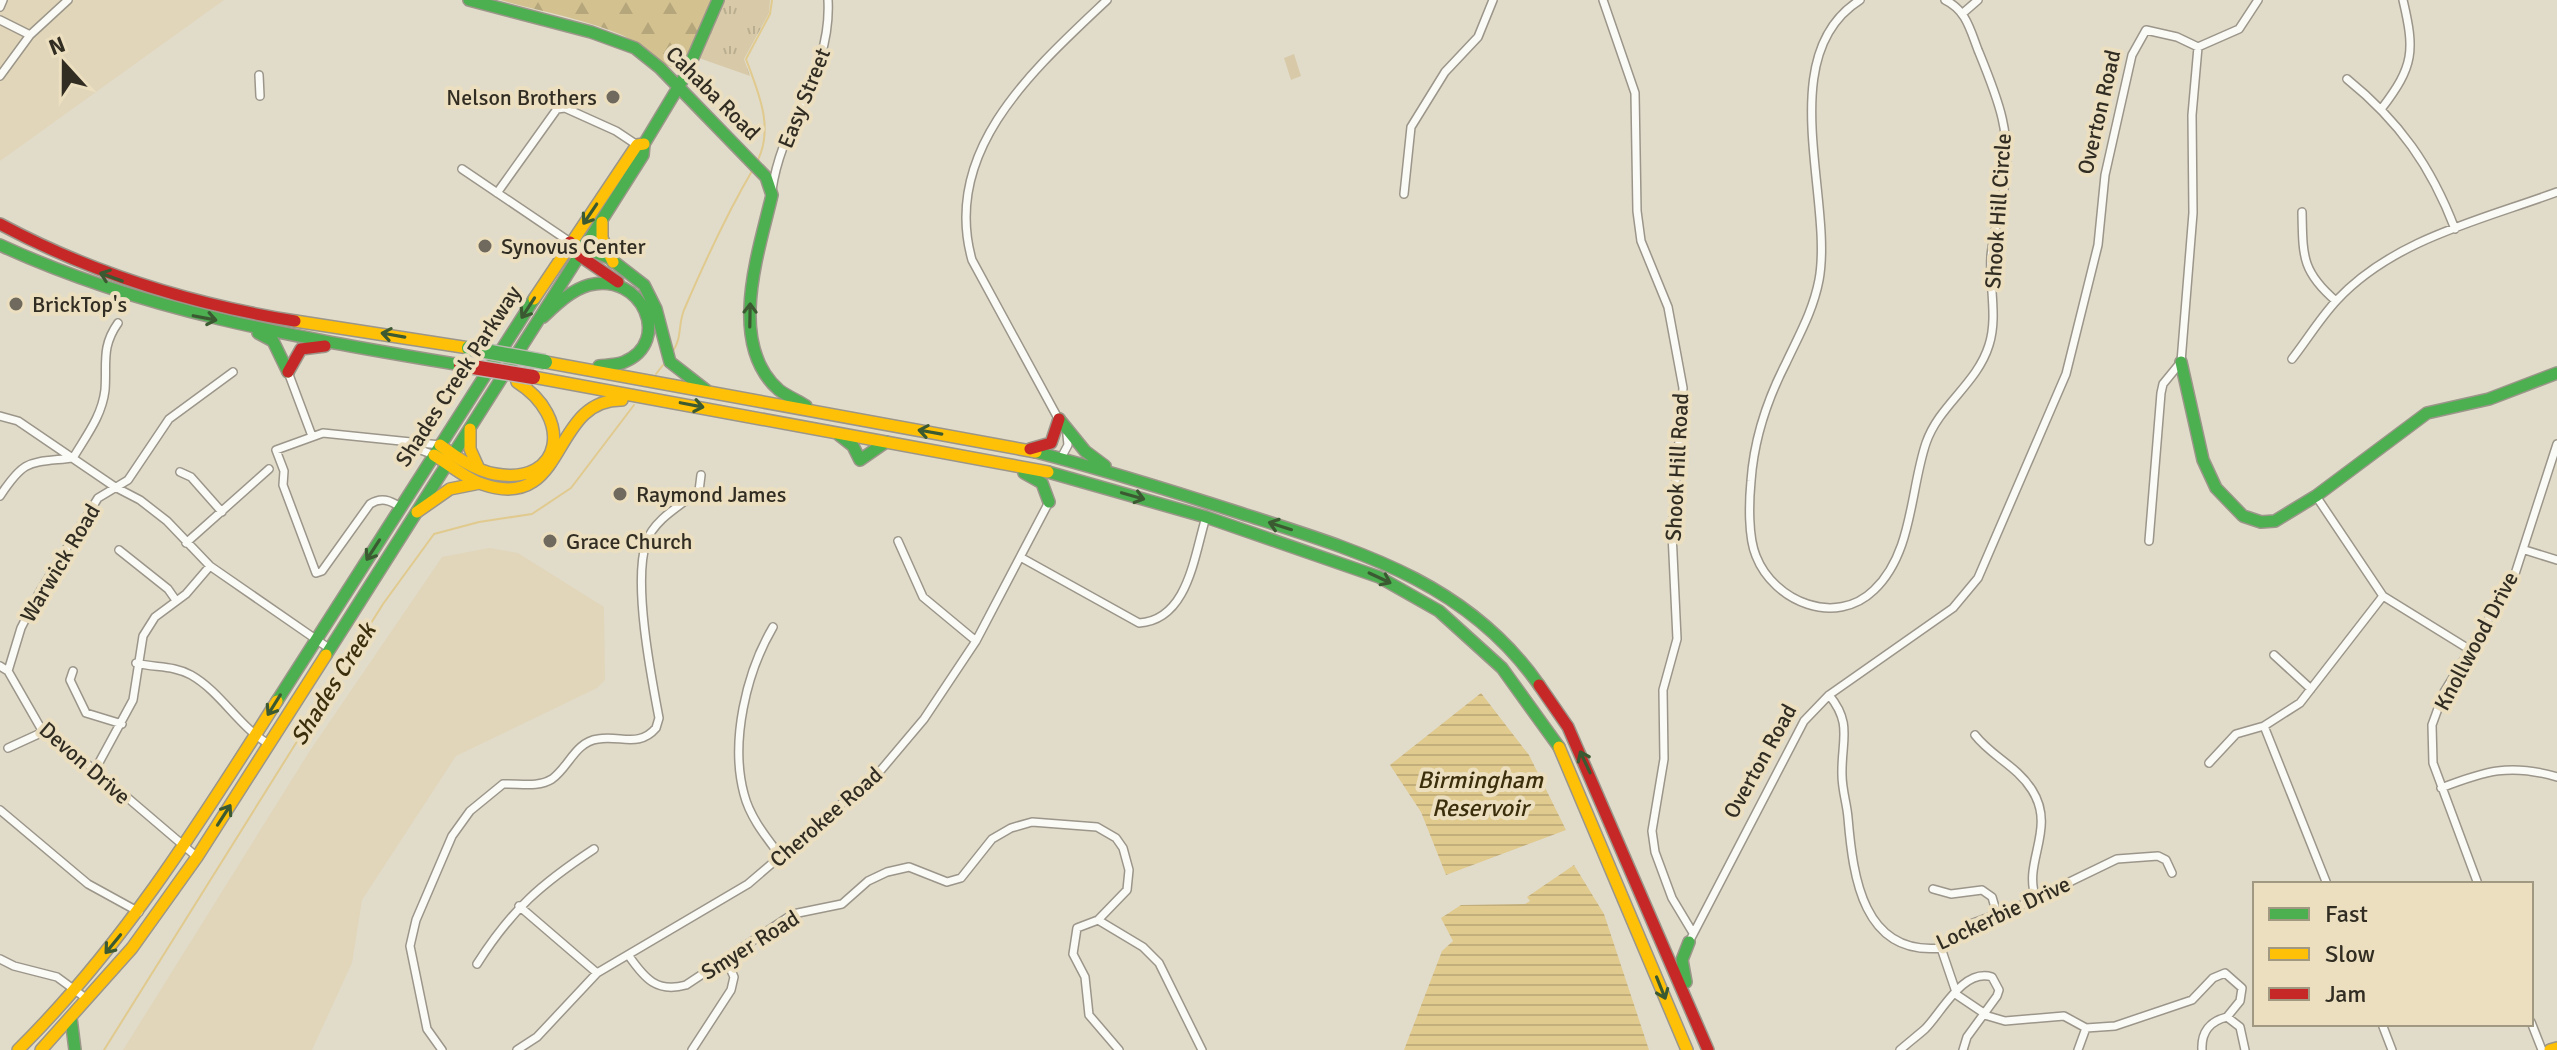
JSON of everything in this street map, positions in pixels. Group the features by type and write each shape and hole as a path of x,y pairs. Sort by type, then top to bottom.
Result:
{"main road":[{"name":"Cahaba Road","path":"469,0 591,32 635,48 660,68 766,177 772,195"},
{"name":"Shades Creek Parkway","path":"41,1050 71,1018 82,995 184,847 570,242 665,109 697,49 718,0"},
{"path":"660,68 668,93 665,109"},
{"name":"Shades Creek Parkway","path":"18,1050 82,995 154,920 270,745 543,317 643,155 640,145"},
{"path":"772,195 751,290 749,323 753,346 778,390 825,414"},
{"path":"602,222 602,238 613,262"},
{"path":"0,224 80,265 145,288 1026,450 1111,471 1400,568 1447,596 1484,625 1530,672 1568,727 1653,934 1656,958 1670,960 1709,1050"},
{"path":"570,242 637,295 647,313 649,326 644,346 631,360 619,365 570,367"},
{"path":"0,245 66,277 125,298 372,349 392,360 533,377 659,399 1089,483 1206,517 1379,577 1439,611 1501,667 1557,743 1594,811 1653,934 1680,943 1691,938"},
{"path":"584,251 613,262 651,293 665,353 675,369 710,393"},
{"path":"543,317 567,296 588,285 605,281 621,284"},
{"path":"244,325 273,341 288,372"},
{"path":"288,372 301,349 349,345"},
{"path":"2181,362 2203,460 2226,501 2243,516 2261,522 2275,521 2316,496 2427,413 2489,399 2557,373"},
{"path":"459,368 517,382 543,399 554,421 553,456"},
{"path":"437,450 480,476 512,489 543,477 553,456 588,408 604,400 659,399"},
{"path":"1026,450 1051,443 1059,419"},
{"path":"1059,419 1085,451 1111,471"},
{"path":"470,429 470,449 480,476"},
{"path":"835,433 850,442 860,460 886,442"},
{"path":"914,447 1045,465 1061,458"},
{"path":"994,462 1042,481 1048,491 1049,502"},
{"path":"417,512 450,489 480,476"},
{"path":"1049,502 1064,486 1089,483"},
{"path":"1557,743 1685,1048"},
{"path":"1691,938 1682,960 1683,974 1709,1050"},
{"path":"71,1018 75,1050"},
{"path":"2550,1050 2557,1048"}],"street":[{"path":"0,7 3,0"},
{"path":"0,76 30,35 68,0"},
{"name":"Easy Street","path":"772,195 775,172 800,102 818,75 830,28 828,0"},
{"path":"1061,458 1068,437 972,260 965,234 968,184 981,149 1006,103 1034,70 1107,0"},
{"path":"1404,194 1411,127 1445,72 1478,37 1493,0"},
{"name":"Shook Hill Road","path":"1603,0 1635,93 1637,211 1641,241 1668,307 1683,388 1672,522 1677,639 1663,690 1664,759 1652,831 1655,852 1691,938"},
{"name":"Shook Hill Circle","path":"1860,0 1837,21 1821,54 1811,100 1810,127 1821,220 1821,265 1806,324 1767,404 1750,484 1756,555 1774,584 1791,598 1815,608 1839,608 1857,602 1876,589 1908,528 1930,432 1972,381 1990,344 1994,320 1992,246 2005,186 2007,147 2004,114 1960,3 1945,0"},
{"path":"1963,13 1978,0"},
{"path":"2149,541 2163,384 2181,362 2193,213 2192,115 2198,47 2239,29 2258,0"},
{"path":"2382,108 2403,80 2412,56 2403,0"},
{"path":"0,20 30,35"},
{"name":"Overton Road","path":"1670,960 1691,938 1797,733 1829,695 1953,608 1978,578 2066,374 2080,328 2098,245 2105,175 2132,55 2146,30 2177,37 2198,47"},
{"path":"0,55 10,61"},
{"path":"259,75 260,96"},
{"path":"2347,79 2382,108 2423,160 2455,229"},
{"path":"497,193 557,109 565,108 640,145"},
{"path":"462,169 570,242"},
{"path":"2292,359 2336,301 2378,265 2413,245 2557,192"},
{"path":"2302,212 2303,259 2319,287 2336,301"},
{"path":"73,458 97,419 105,390 104,349 118,323"},
{"name":"Warwick Road","path":"8,671 21,628 39,593 98,498 128,480 169,419 233,372"},
{"path":"288,372 312,436"},
{"path":"0,416 18,421 115,487 140,500 210,566 330,649"},
{"path":"400,507 377,499 370,504 322,571 316,573 283,485 284,471 276,450 323,433 392,440 437,450"},
{"name":"Knollwood Drive","path":"2477,882 2441,788 2432,754 2432,725 2444,692 2506,595 2525,550 2557,444"},
{"path":"0,496 19,468 32,463 73,458"},
{"path":"186,543 269,469"},
{"path":"180,472 191,477 222,512"},
{"path":"442,1050 427,1029 410,946 416,920 452,836 480,801 503,784 538,784 553,778 583,745 598,739 640,740 656,728 659,718 646,649 646,542 668,515 699,491 701,475"},
{"path":"2316,496 2383,596 2472,651"},
{"name":"Cherokee Road","path":"517,1050 537,1037 597,973 718,904 782,858 881,770 924,719 976,641 1049,502"},
{"path":"1022,558 1139,623 1155,622 1181,600 1206,517"},
{"path":"898,541 923,597 942,616 976,641"},
{"path":"119,550 168,589 175,599"},
{"path":"2525,550 2557,560"},
{"path":"95,770 133,700 136,663 143,636 155,617 175,599 186,594 210,566"},
{"path":"2209,763 2236,734 2264,726 2300,703 2383,596"},
{"path":"773,627 750,680 740,731 740,775 750,810 782,858"},
{"path":"2274,655 2311,689"},
{"path":"136,663 168,666 192,675 255,736 270,745"},
{"name":"Devon Drive","path":"0,666 8,671 43,732 95,770 184,847"},
{"path":"73,671 70,680 86,713 122,724"},
{"name":"Lockerbie Drive","path":"1829,695 1842,709 1845,722 1842,776 1853,870 1863,901 1890,938 1909,946 1941,948 1968,925 2036,898 2117,859 2158,856 2166,860 2172,873"},
{"path":"2264,726 2326,882"},
{"path":"8,748 43,732"},
{"path":"1975,735 1985,748 2015,769 2034,792 2040,807 2042,839 2030,882 2036,898"},
{"path":"2441,788 2483,771 2506,768 2557,777"},
{"path":"0,810 88,884 139,912"},
{"name":"Smyer Road","path":"629,956 642,976 658,988 672,989 686,985 793,914 842,904 868,881 887,872 909,867 947,882 961,878 992,839 1032,822 1097,827 1116,838 1129,870 1127,890 1098,920 1077,928 1073,954 1085,977 1089,1015 1119,1050"},
{"path":"184,847 197,857"},
{"path":"477,964 519,906 543,882 594,849"},
{"path":"1933,889 1951,894 1982,890 1992,897 1997,914"},
{"path":"519,906 597,973"},
{"path":"1098,920 1143,947 1159,963 1202,1050"},
{"path":"1941,948 1957,995 2005,1021 2064,1016 2086,1028 2145,1019 2192,1000 2213,978 2225,973 2242,988 2240,1001 2227,1017 2211,1023 2204,1033 2202,1050"},
{"path":"0,959 14,966 57,977 82,995"},
{"path":"692,1050 731,990 734,977 726,959"},
{"path":"1900,1050 1926,1027 1946,1001 1957,995 1959,989 1978,976 1992,977 1999,990 1963,1050"},
{"path":"2227,1017 2234,1020 2243,1033 2245,1050"},
{"path":"2383,1026 2392,1050"},
{"path":"2533,1026 2542,1050"},
{"path":"2078,1050 2086,1028"}],"shaded area":[{"path":"0,0 224,0 0,161"},
{"path":"489,548 518,553 604,607 605,680 597,688 456,756 362,900 352,963 312,1050 123,1050 309,752 442,557"}],"green space":[{"path":"500,0 711,0 689,52 676,68 662,63 629,39 607,29"},
{"path":"724,0 770,0 769,13 744,59 750,76 696,57"},
{"path":"1294,54 1301,76 1291,80 1284,58"}],"water":[{"name":"Birmingham Reservoir","path":"1481,693 1529,755 1566,830 1446,875 1421,812 1390,765"},
{"path":"1574,865 1604,914 1649,1050 1404,1050 1442,951 1453,941 1441,918 1461,905 1525,904 1530,901 1527,897"}],"waterway":[{"name":"Shades Creek","path":"758,160 765,135 764,122 746,59 770,14 772,0"},
{"name":"Shades Creek","path":"673,351 692,292 724,222 752,171"},
{"name":"Shades Creek","path":"656,374 663,365"},
{"name":"Shades Creek","path":"104,1050 383,604 434,534 479,522 532,514 571,488 634,405"}],"traffic: fast":[{"path":"469,0 591,32 635,48 660,68 766,177 772,195"},
{"path":"326,655 643,155 644,144 685,76 718,0"},
{"path":"772,195 751,296 750,323 754,348 763,371 779,390 806,406"},
{"path":"570,242 609,258 644,285 656,309 670,362 706,390"},
{"path":"0,245 55,269 169,306 284,333 461,365"},
{"path":"543,317 570,294 589,285 608,283 624,288 636,298 645,311 647,340 639,352 624,362 599,366"},
{"path":"277,701 534,299"},
{"path":"258,333 273,341 288,372"},
{"path":"469,348 545,362"},
{"path":"2181,362 2203,460 2216,488 2243,516 2261,522 2275,521 2316,496 2427,413 2489,399 2557,373"},
{"path":"1059,419 1085,451 1105,466"},
{"path":"839,435 853,446 860,460 886,442"},
{"path":"1036,452 1283,527 1365,556 1405,574 1478,619 1510,649 1539,685"},
{"path":"1048,472 1206,517 1379,577 1439,611 1502,668 1559,747"},
{"path":"1024,473 1042,483 1049,502"},
{"path":"1686,982 1682,960 1689,942"},
{"path":"71,1018 75,1050"}],"traffic: slow":[{"path":"534,299 637,145 644,144"},
{"path":"602,222 602,238 613,262"},
{"path":"295,321 469,348"},
{"path":"545,362 1036,452"},
{"path":"533,377 1048,472"},
{"path":"440,445 487,472 518,475 535,470 547,459 553,446 553,430 547,413 535,396 517,382"},
{"path":"434,455 482,484 510,489 530,483 545,470 582,417 599,405 622,400"},
{"path":"470,429 470,449 479,469"},
{"path":"417,512 450,489 480,483"},
{"path":"41,1050 132,948 197,857 326,655"},
{"path":"18,1050 56,1010 125,927 188,838 277,701"},
{"path":"1559,747 1687,1050"},
{"path":"2550,1050 2557,1048"}],"traffic: jam":[{"path":"0,224 71,258 143,285 218,306 295,321"},
{"path":"570,242 580,256 618,282"},
{"path":"288,372 301,349 325,346"},
{"path":"461,365 533,377"},
{"path":"1030,449 1051,443 1059,419"},
{"path":"1539,685 1568,727 1708,1050"}],"place":[{"name":"Nelson Brothers","path":"613,97"},
{"name":"Synovus Center","path":"485,246"},
{"name":"BrickTop's","path":"16,304"},
{"name":"Raymond James","path":"620,494"},
{"name":"Grace Church","path":"550,541"}]}
